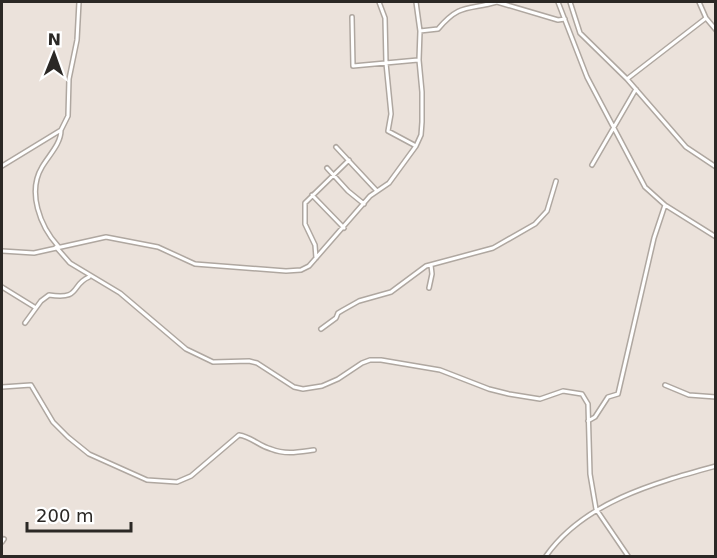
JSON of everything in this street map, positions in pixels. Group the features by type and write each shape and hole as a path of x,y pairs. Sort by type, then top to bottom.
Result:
{"street":[{"path":"79,2 77,40 69,79 68,116 55,147 39,171 35,184 41,219 70,263 120,293 186,349 213,362 249,361 257,363 294,387 303,389 321,386 338,379 362,363 381,360 440,370 489,389 540,399 563,391 576,392 585,398 590,474 596,509 628,556"},
{"path":"379,2 385,18 386,63 391,114 388,131 416,146"},
{"path":"2,251 34,253 57,246 106,237 158,247 195,264 286,271 301,270 316,258 377,191 389,183 416,146 421,135 420,31 416,2"},
{"path":"420,31 438,29 443,21 460,8 497,2 558,20 565,19"},
{"path":"558,2 582,66 645,187 665,205 716,237"},
{"path":"570,2 580,33 627,79 686,147 702,160 716,167"},
{"path":"699,2 706,18 716,30"},
{"path":"352,17 353,66 419,60"},
{"path":"627,79 706,18"},
{"path":"592,165 636,89"},
{"path":"2,166 61,130"},
{"path":"336,147 377,191"},
{"path":"316,258 315,245 305,224 304,203 349,160"},
{"path":"327,168 364,204"},
{"path":"321,330 336,318 338,313 349,306 390,292 430,265 493,248 535,224 547,211 556,181"},
{"path":"312,195 344,228"},
{"path":"588,421 595,417 608,397 618,394 654,238 665,205"},
{"path":"429,288 432,274 430,265"},
{"path":"25,323 49,295 62,297 72,293 84,279 90,277"},
{"path":"2,287 36,308"},
{"path":"2,387 31,385 53,422 68,437 89,454 147,480 177,482 191,476 240,435 269,449 291,454 315,450"},
{"path":"665,385 690,395 716,397"},
{"path":"546,556 558,540 596,509 671,477 716,466"}]}
